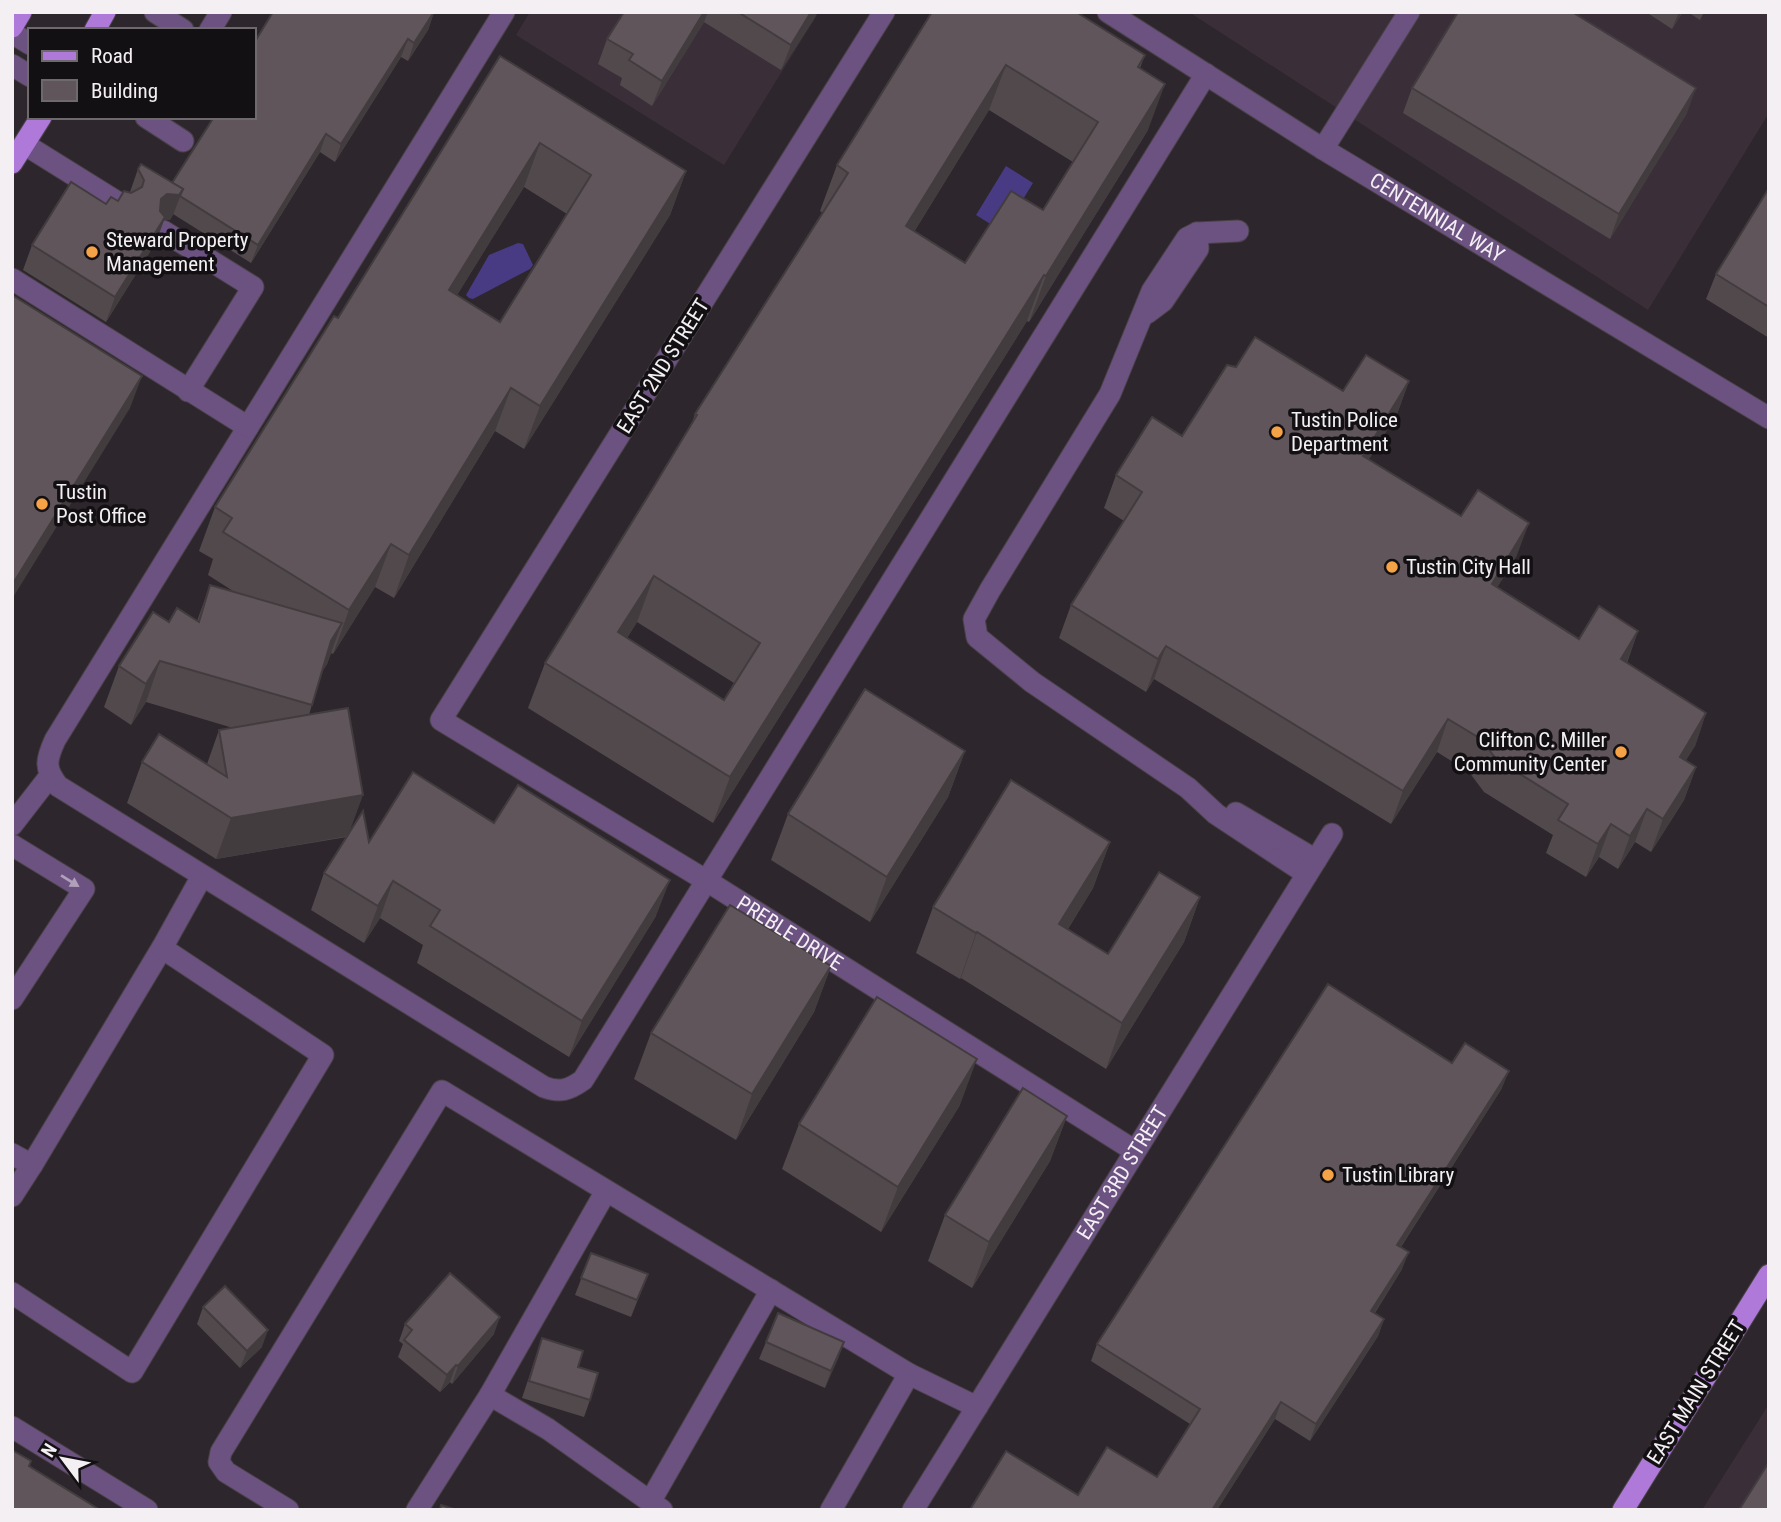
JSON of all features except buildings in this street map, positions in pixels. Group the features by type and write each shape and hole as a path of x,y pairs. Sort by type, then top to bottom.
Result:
{"main road":[{"path":"12,27 21,12"},
{"path":"95,28 106,12"},
{"path":"12,163 40,119"},
{"name":"EAST MAIN STREET","path":"1623,1510 1769,1275"}],"street":[{"path":"155,12 180,28"},
{"path":"211,28 221,12"},
{"path":"503,12 55,740 47,758 50,776 58,786 544,1087 557,1091 571,1088 583,1080 1206,74"},
{"name":"EAST 2ND STREET","path":"441,720 884,12"},
{"name":"CENTENNIAL WAY","path":"1108,12 1323,149 1769,418"},
{"path":"1323,149 1409,12"},
{"path":"12,33 28,43"},
{"path":"12,65 28,75"},
{"path":"149,119 183,141"},
{"path":"24,144 122,205"},
{"path":"1238,231 1197,233 1198,249 1163,301 1143,316 1110,394 974,620 977,637 1032,682 1188,788 1226,821 1312,867"},
{"path":"163,232 253,287 188,391"},
{"path":"12,279 248,427"},
{"name":"PREBLE DRIVE","path":"441,720 706,881 1135,1151"},
{"path":"12,825 50,776"},
{"name":"EAST 3RD STREET","path":"913,1510 1332,834"},
{"path":"12,845 84,889 12,999"},
{"path":"12,1196 162,948 202,876"},
{"path":"12,1293 132,1372 323,1055 162,948"},
{"path":"288,1510 226,1472 219,1462 221,1452 442,1091 909,1374 977,1407"},
{"path":"12,1154 32,1165"},
{"path":"417,1510 490,1395 606,1191"},
{"path":"490,1395 548,1429 656,1506 771,1290"},
{"path":"831,1510 909,1374"},
{"path":"12,1427 147,1510"}],"shaded area":[{"path":"530,12 819,12 724,165 516,35"},
{"path":"1189,12 1769,12 1769,113 1648,310"},
{"path":"1006,166 1033,183 1003,232 976,215"},
{"path":"518,243 523,244 533,265 530,269 473,299 469,298 466,295 489,255"},
{"path":"1769,1404 1769,1510 1702,1510"}],"place":[{"name":"Steward Property Management","path":"92,252"},
{"name":"Tustin Police Department","path":"1277,432"},
{"name":"Tustin Post Office","path":"42,504"},
{"name":"Tustin City Hall","path":"1392,567"},
{"name":"Clifton C. Miller Community Center","path":"1621,752"},
{"name":"Tustin Library","path":"1328,1175"}]}
